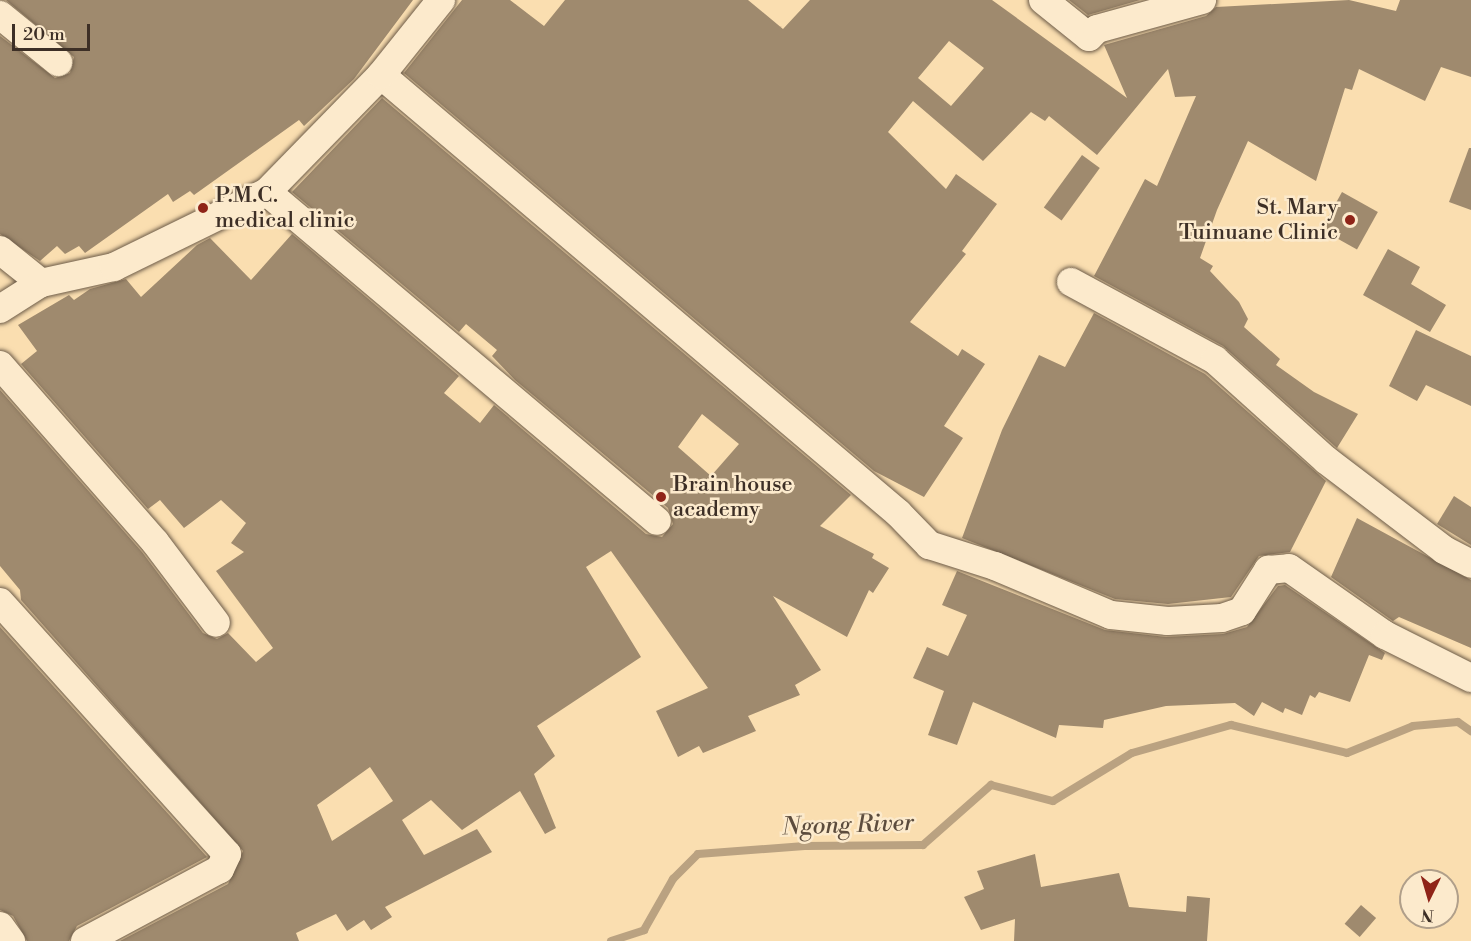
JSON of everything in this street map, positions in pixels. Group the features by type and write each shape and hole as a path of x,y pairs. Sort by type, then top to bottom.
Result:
{"street":[{"path":"0,309 41,283 114,267 267,192 381,75 441,0"},
{"path":"1043,0 1089,37 1097,29 1202,0"},
{"path":"0,15 58,62"},
{"path":"381,75 898,513 930,545 995,566 1111,615 1168,621 1222,618 1242,611 1268,570 1289,568 1385,636 1471,678"},
{"path":"267,192 657,521"},
{"path":"0,250 41,283"},
{"path":"1071,282 1215,360 1281,415 1291,431 1326,460 1444,550 1471,564"},
{"path":"0,365 155,542 216,623"},
{"path":"0,602 227,854 220,869 85,941"},
{"path":"0,926 11,941"}],"building":[{"path":"6,0 413,0 354,79 304,126 299,120 194,195 190,191 173,202 168,194 85,253 79,246 65,254 57,246 40,261 0,234 0,36 55,78 70,73 74,57"},
{"path":"462,0 510,0 544,26 565,0 748,0 783,29 810,0 992,0 1127,98 1104,45 1206,16 1216,7 1349,0 1396,11 1400,0 1471,0 1471,77 1441,67 1425,101 1359,69 1352,90 1345,88 1316,181 1248,141 1217,210 1200,258 1213,266 1210,271 1239,302 1248,319 1244,327 1280,359 1276,365 1314,392 1358,414 1337,448 1223,346 1094,276 1145,179 1157,186 1196,96 1175,97 1168,69 1097,155 1049,116 1045,121 1031,112 983,161 913,101 888,132 946,189 956,174 997,204 962,251 966,254 910,322 958,356 962,349 985,364 944,426 963,438 924,497 874,471 404,73","holes":["949,41 984,68 951,106 918,78"]},
{"path":"1069,0 1140,0 1088,15"},
{"path":"382,98 851,495 820,526 874,554 872,558 889,568 873,593 869,590 847,637 773,596 821,670 795,685 800,695 748,716 756,731 703,753 699,746 678,757 656,711 708,688 611,551 586,567 641,657 537,726 555,756 534,774 556,828 545,834 520,791 462,830 431,800 402,820 424,855 477,829 492,852 385,907 392,917 371,930 364,920 347,931 336,914 296,933 299,941 120,941 228,884 243,851 21,600 20,590 0,566 0,390 142,552 203,633 217,639 228,633 256,662 273,648 216,571 244,552 231,543 246,523 221,500 184,528 160,500 148,509 21,364 37,351 18,325 69,295 74,300 90,289 126,279 141,297 197,245 210,238 251,280 292,234 459,376 444,393 480,423 494,405 646,534 662,537 673,524 668,508 515,380 492,356 497,350 466,324 459,332 292,192","holes":["702,414 739,444 711,476 678,447","370,767 393,801 332,841 317,805"]},
{"path":"1469,148 1471,148 1471,210 1449,202"},
{"path":"1082,155 1100,168 1062,221 1044,208"},
{"name":"St. Mary Tuinuane Clinic","path":"1342,192 1378,212 1357,249 1321,230"},
{"path":"1388,249 1420,267 1411,284 1446,305 1430,332 1363,295"},
{"path":"1094,313 1205,374 1326,481 1290,552 1259,556 1231,597 1168,604 1115,599 962,538 1002,430 1039,355 1065,367"},
{"path":"1416,330 1471,356 1471,406 1426,385 1417,401 1389,386"},
{"path":"1454,496 1471,507 1471,545 1437,524"},
{"path":"1357,518 1471,580 1471,648 1399,617 1393,621 1331,577"},
{"path":"957,571 1105,630 1166,637 1223,634 1247,627 1278,586 1285,585 1385,653 1382,660 1369,655 1350,702 1319,692 1315,698 1310,695 1302,715 1285,708 1283,713 1262,702 1254,716 1235,703 1166,706 1104,720 1103,728 1059,725 1056,738 973,702 957,745 928,735 944,691 913,678 927,647 948,656 967,615 942,605"},
{"path":"0,627 207,857 77,926 69,941 27,941 13,916 0,910"},
{"path":"1035,854 1041,887 1119,873 1129,907 1186,912 1187,896 1210,898 1207,941 1014,941 1015,919 981,930 964,897 984,889 977,871"},
{"path":"1361,905 1376,918 1360,937 1345,924"}],"waterway":[{"name":"Ngong River","path":"611,941 644,930 673,879 698,854 805,846 923,845 991,785 1053,801 1132,753 1231,725 1347,753 1413,726 1458,722 1471,731"}],"place":[{"name":"P.M.C. medical clinic","path":"203,208"},
{"name":"St. Mary Tuinuane Clinic","path":"1350,220"},
{"name":"Brain house academy","path":"661,497"}]}
